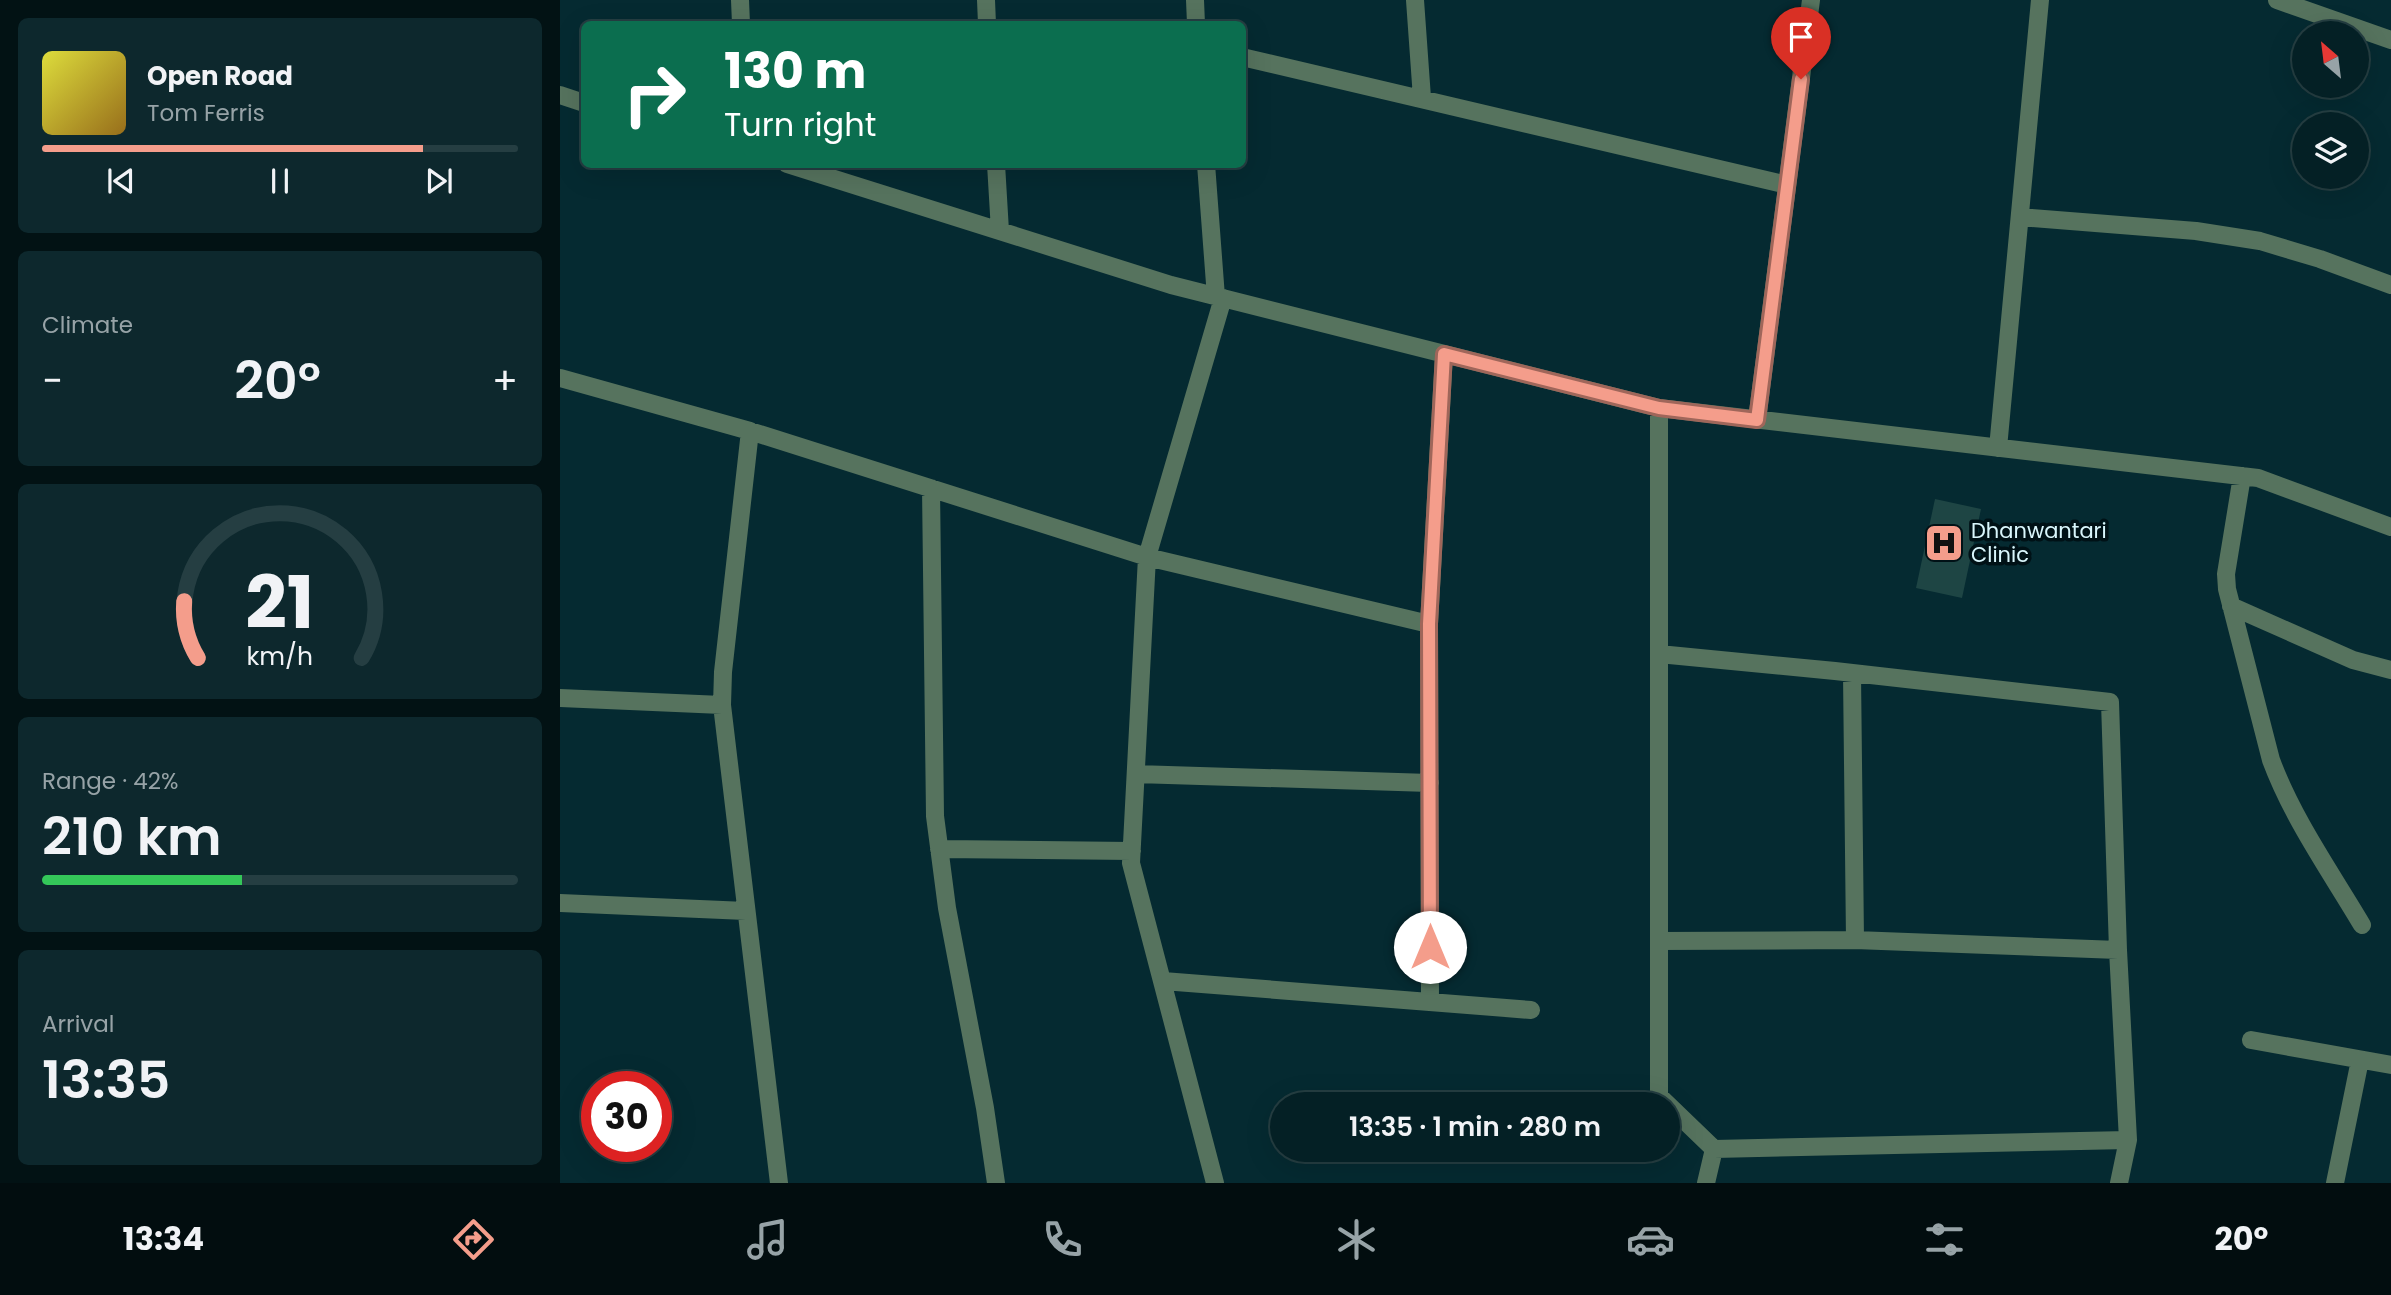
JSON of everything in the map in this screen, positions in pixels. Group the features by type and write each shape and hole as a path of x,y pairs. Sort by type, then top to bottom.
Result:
{"street":[{"path":"740,0 741,21"},
{"path":"986,0 987,21"},
{"path":"1195,0 1196,21"},
{"path":"1415,0 1422,98"},
{"path":"1757,420 1811,0"},
{"path":"1998,448 2040,0"},
{"path":"2277,0 2310,6 2391,40"},
{"path":"1246,58 1787,185"},
{"path":"560,95 581,102"},
{"path":"800,168 1171,285 1659,408 2258,478 2391,527"},
{"path":"996,168 1000,231"},
{"path":"1206,168 1219,298 1147,557 1131,863 1215,1183"},
{"path":"2020,217 2196,231 2260,241 2391,285"},
{"path":"1430,1002 1429,624 1444,354"},
{"path":"560,377 750,431 1147,557 1429,624"},
{"path":"1659,408 1659,1096 1714,1149 2128,1140"},
{"path":"750,431 723,672 722,705 779,1183"},
{"path":"2242,476 2226,574 2231,606 2271,760 2281,787 2362,925"},
{"path":"931,488 935,816 947,908 985,1108 996,1183"},
{"path":"2231,606 2342,656 2391,670"},
{"path":"1659,654 2110,702 2118,950 2128,1140 2119,1183"},
{"path":"1852,674 1855,940"},
{"path":"560,698 722,705"},
{"path":"1136,774 1430,783"},
{"path":"939,849 1132,851"},
{"path":"560,903 746,911"},
{"path":"1659,941 1855,940 2118,950"},
{"path":"1163,981 1531,1010"},
{"path":"2251,1040 2391,1065"},
{"path":"2335,1183 2360,1060"},
{"path":"1706,1183 1714,1149"}],"building":[{"path":"1935,499 1981,509 1962,598 1916,588"}],"place":[{"name":"Dhanwantari Clinic","path":"1944,543"}],"route":[{"path":"1430,947 1429,624 1444,354 1659,408 1757,420 1801,79"}]}
